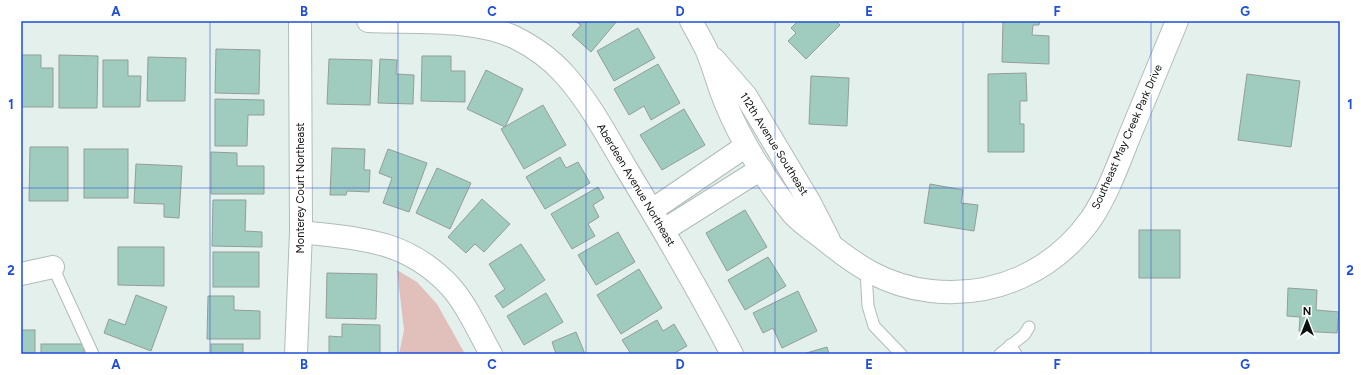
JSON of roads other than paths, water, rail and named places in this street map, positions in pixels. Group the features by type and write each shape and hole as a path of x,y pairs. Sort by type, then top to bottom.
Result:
{"street":[{"name":"Monterey Court Northeast","path":"296,354 301,232 300,21"},
{"name":"Aberdeen Avenue Northeast","path":"368,21 464,25 489,29 515,38 544,56 564,73 578,90 664,230 732,354"},
{"name":"112th Avenue Southeast","path":"691,21 706,49 726,104 746,146 761,169 794,215 833,247 866,271"},
{"name":"Southeast May Creek Park Drive","path":"866,271 894,283 922,290 949,293 978,291 1004,284 1030,274 1056,257 1077,236 1092,217 1109,183 1177,21"},
{"name":"112th Avenue Southeast","path":"706,49 746,96 810,202 833,247"},
{"path":"652,210 746,146"},
{"path":"664,230 761,169"},
{"path":"301,232 366,239 404,251 432,270 450,286 464,306 490,354"},
{"path":"21,274 53,267"}],"lane":[{"path":"53,267 93,354"},
{"path":"866,271 868,306 874,326 901,354"},
{"path":"1000,354 1013,350 1029,328"}]}
